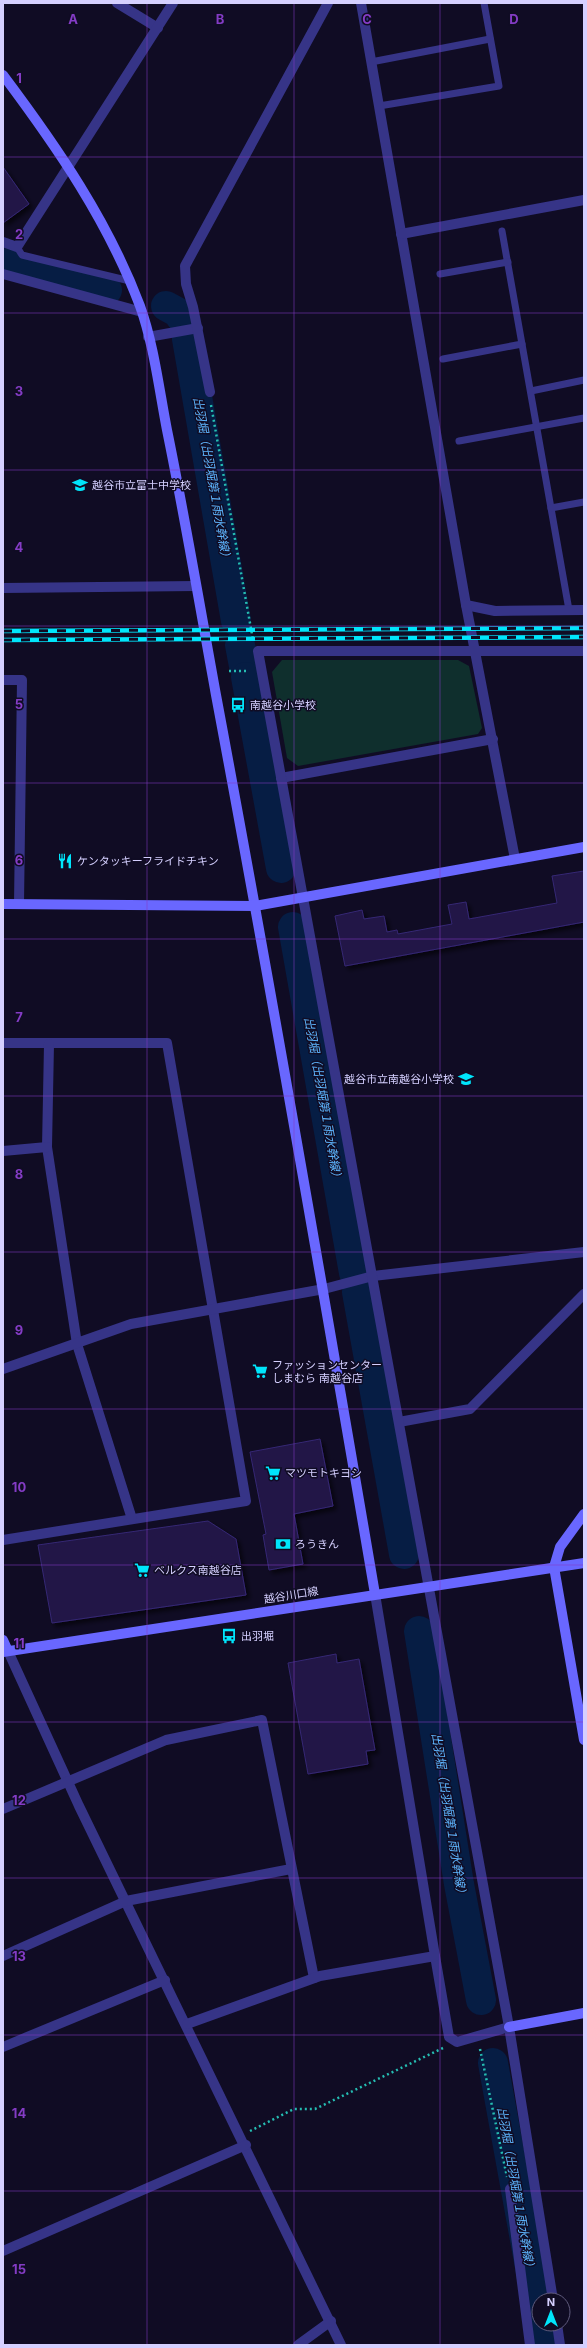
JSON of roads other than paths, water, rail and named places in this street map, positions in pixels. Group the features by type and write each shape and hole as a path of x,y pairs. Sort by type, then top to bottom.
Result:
{"street":[{"path":"117,3 158,28"},
{"path":"3,242 17,247 173,3"},
{"path":"210,392 198,328 186,284 185,266 328,3"},
{"path":"361,3 424,357 466,605 515,859"},
{"path":"3,75 69,167 95,208 130,282 141,309 148,337 196,586 324,1289 449,2037 457,2042 509,2027 584,2013"},
{"path":"401,234 584,200"},
{"path":"3,274 141,309"},
{"path":"148,337 198,328"},
{"path":"3,588 196,586"},
{"path":"466,605 495,610 584,610"},
{"path":"552,2292 509,2027 428,1586 400,1422 258,651 584,651"},
{"path":"3,680 22,680 20,904"},
{"path":"281,778 492,739"},
{"path":"3,904 255,906 584,847"},
{"path":"3,1043 167,1043 246,1501 3,1540"},
{"path":"49,1044 47,1147 77,1344 132,1520"},
{"path":"3,1151 47,1147"},
{"path":"3,1369 131,1324 324,1289 373,1276 584,1252"},
{"path":"400,1422 470,1409 584,1294"},
{"path":"584,1514 560,1547 554,1567 584,1740"},
{"name":"越谷川口線","path":"6,1652 374,1594 584,1563"},
{"path":"3,1640 6,1652 70,1781 80,1806 342,2345"},
{"path":"3,1810 166,1740 262,1720 314,1978"},
{"path":"3,1956 126,1901 291,1869"},
{"path":"186,2024 314,1978 435,1956"},
{"path":"3,2047 165,1980"},
{"path":"3,2251 246,2145"},
{"path":"510,2189 529,2345"},
{"path":"298,2345 331,2321"},
{"path":"558,2332 560,2345"}],"lane":[{"path":"379,106 499,86 484,3"},
{"path":"371,62 490,39"},
{"path":"502,231 569,610"},
{"path":"17,247 22,255 130,282"},
{"path":"440,274 508,262"},
{"path":"443,359 522,344"},
{"path":"531,391 584,380"},
{"path":"459,441 537,428 584,418"},
{"path":"551,508 584,502"}],"waterway":[{"name":"出羽堀（出羽堀第１雨水幹線）","path":"3,263 107,290"},
{"name":"出羽堀（出羽堀第１雨水幹線）","path":"166,306 177,312 185,323"},
{"name":"出羽堀（出羽堀第１雨水幹線）","path":"187,339 236,621"},
{"name":"出羽堀（出羽堀第１雨水幹線）","path":"240,645 244,666"},
{"name":"出羽堀（出羽堀第１雨水幹線）","path":"246,677 281,868"},
{"name":"出羽堀（出羽堀第１雨水幹線）","path":"293,927 354,1273"},
{"name":"出羽堀（出羽堀第１雨水幹線）","path":"357,1292 404,1554"},
{"name":"出羽堀（出羽堀第１雨水幹線）","path":"419,1631 459,1884 481,2000"},
{"name":"出羽堀（出羽堀第１雨水幹線）","path":"493,2063 534,2292"},
{"name":"出羽堀（出羽堀第１雨水幹線）","path":"542,2332 544,2345"}],"railway":[{"path":"3,631 584,628"},
{"path":"3,640 584,637"}],"place":[{"name":"越谷市立富士中学校","path":"80,485"},
{"name":"南越谷小学校","path":"238,705"},
{"name":"ケンタッキーフライドチキン","path":"65,861"},
{"name":"越谷市立南越谷小学校","path":"466,1079"},
{"name":"ファッションセンター しまむら 南越谷店","path":"260,1371"},
{"name":"マツモトキヨシ","path":"273,1473"},
{"name":"ろうきん","path":"283,1544"},
{"name":"ベルクス南越谷店","path":"142,1570"},
{"name":"出羽堀","path":"229,1636"}]}
